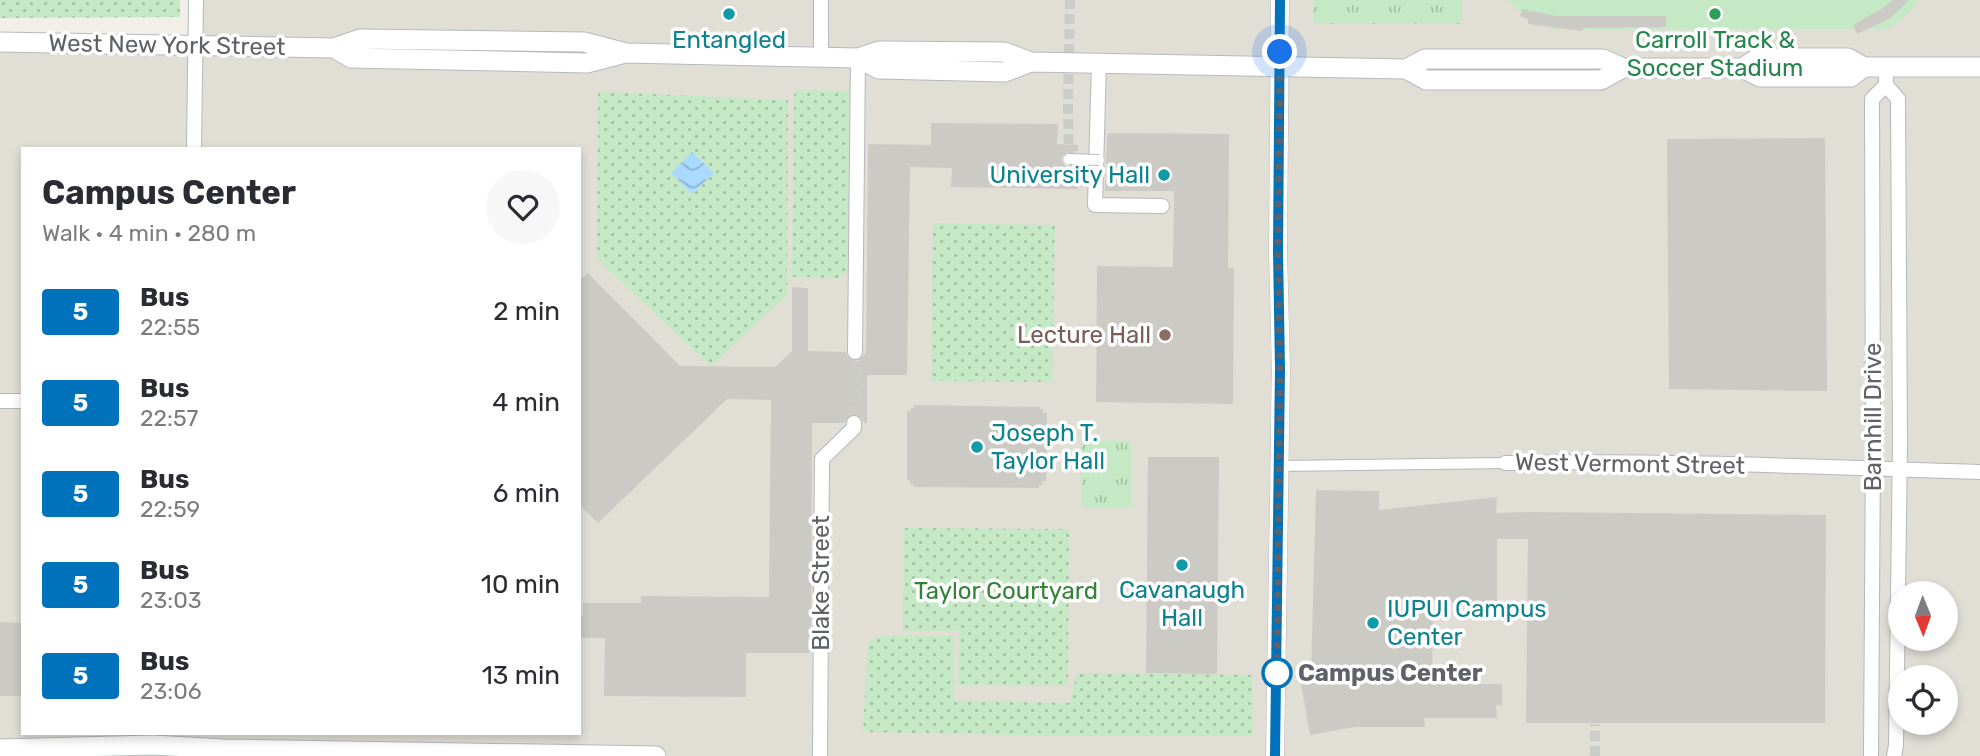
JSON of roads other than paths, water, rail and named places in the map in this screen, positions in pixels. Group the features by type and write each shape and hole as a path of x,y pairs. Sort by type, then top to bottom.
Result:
{"main road":[{"name":"West New York Street","path":"0,42 334,48 351,58 573,63 587,63 626,52 858,58 879,51 1004,52 1031,62 1406,69 1425,59 1603,59 1623,68 1742,68 1758,58 1849,58 1886,76 1980,67"},
{"path":"0,749 188,745 656,756"}],"street":[{"path":"194,147 195,0"},
{"path":"821,0 821,57"},
{"path":"1275,756 1280,369 1280,0"},
{"path":"855,352 858,58"},
{"path":"1099,63 1095,205 1162,206"},
{"name":"Barnhill Drive","path":"1871,756 1872,99 1886,76"},
{"name":"Barnhill Drive","path":"1886,76 1898,99 1900,469 1897,732 1894,756"},
{"path":"1069,159 1099,160"},
{"path":"0,401 21,401"},
{"name":"Blake Street","path":"820,756 822,459 854,428 854,423"},
{"name":"West Vermont Street","path":"1279,466 1696,464 1980,472"}],"water":[{"path":"692,152 714,173 692,194 671,173"}],"tunnel":[{"path":"1069,159 1070,0"},
{"path":"854,423 855,352"},
{"path":"1595,724 1595,756"}],"place":[{"name":"Entangled","path":"729,14"},
{"name":"Carroll Track & Soccer Stadium","path":"1715,14"},
{"name":"University Hall","path":"1164,175"},
{"name":"Lecture Hall","path":"1165,335"},
{"name":"Joseph T. Taylor Hall","path":"977,447"},
{"name":"Cavanaugh Hall","path":"1182,565"},
{"name":"IUPUI Campus Center","path":"1373,623"},
{"name":"Campus Center","path":"1277,673"}],"park label":[{"name":"Taylor Courtyard","path":"1006,591"}]}
